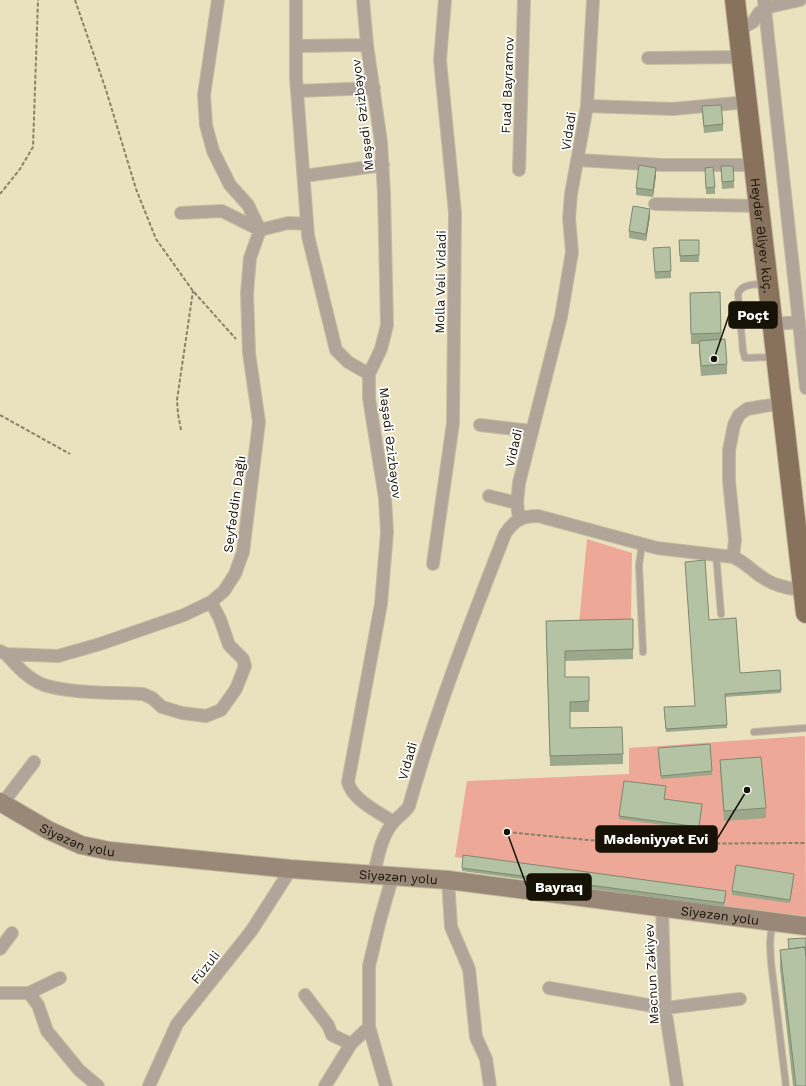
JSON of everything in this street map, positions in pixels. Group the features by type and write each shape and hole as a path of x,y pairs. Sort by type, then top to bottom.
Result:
{"main road":[{"name":"Heydər Əliyev küç.","path":"735,0 783,403 806,613"}],"street":[{"path":"218,0 204,95 206,125 213,151 230,184 248,205 260,230"},
{"path":"296,0 297,91 308,236 336,350 348,362 369,374"},
{"name":"Məşədi Əzizbəyov","path":"363,0 367,45 374,88 383,165 387,325 381,349 369,374 369,398 385,498 387,532 381,604 348,782 350,788 357,796 393,822"},
{"name":"Molla Vəli Vidadi","path":"433,564 453,423 455,213 440,60 445,0"},
{"name":"Fuad Bayramov","path":"519,170 524,0"},
{"name":"Vidadi","path":"374,874 384,837 393,822 405,813 409,806 427,744 458,654 505,534 512,523 519,518 517,503 519,483 561,317 572,252 569,218 571,194 587,106 593,0"},
{"path":"764,4 800,0"},
{"path":"739,30 753,22 764,4"},
{"path":"764,4 806,388"},
{"path":"296,46 367,45"},
{"path":"648,58 742,56"},
{"path":"297,91 374,88"},
{"path":"587,106 673,109 747,102"},
{"path":"578,160 662,165 755,165"},
{"path":"304,176 383,165"},
{"path":"655,204 760,206"},
{"path":"181,213 222,211 260,230 288,223 307,224"},
{"name":"Seyfəddin Dağlı","path":"3,653 58,656 100,644 184,616 211,602 224,591 235,574 243,552 259,422 249,353 247,293 250,258 260,230"},
{"path":"773,324 799,322"},
{"path":"733,557 735,540 729,481 729,450 734,425 739,415 747,410 783,403"},
{"path":"480,425 531,431"},
{"path":"489,496 517,503"},
{"path":"519,518 538,516 642,545 733,557 742,560 760,576 771,583 804,591"},
{"path":"3,653 25,674 44,684 72,690 143,694 152,698 162,707 182,713 206,716 221,710 236,689 245,666 243,659 229,645 220,619 211,602"},
{"path":"1,803 34,762"},
{"name":"Siyəzən yolu","path":"1,803 48,830 81,846 110,851 291,869 448,880 772,923 806,926"},
{"name":"Füzuli","path":"148,1086 177,1024 252,930 291,869"},
{"path":"386,1086 370,1027 369,966 393,875"},
{"path":"448,880 450,927 469,969 476,1037 486,1059 490,1086"},
{"name":"Məcnun Zəkiyev","path":"662,908 665,1008 677,1086"},
{"path":"0,949 12,933"},
{"path":"0,993 29,993 60,978"},
{"path":"549,988 665,1008 740,999"},
{"path":"29,993 38,1005 47,1031 79,1070 98,1086"},
{"path":"304,995 328,1025 332,1035 351,1044"},
{"path":"325,1086 351,1044 370,1027"}],"lane":[{"path":"769,284 744,286 740,289 738,294 743,351 745,358 750,359 777,357"},
{"path":"642,545 639,565 643,652"},
{"path":"716,554 721,614"},
{"path":"754,732 806,728"},
{"path":"772,923 770,943 771,962 786,1086"}],"path":[{"path":"0,194 20,169 33,146 38,0"},
{"path":"75,0 106,90 138,196 156,239 193,291 249,353"},
{"path":"181,430 177,400 193,291"},
{"path":"0,415 70,454"},
{"path":"506,832 629,844 806,842"}],"shaded area":[{"path":"587,539 632,553 631,621 579,623"},
{"path":"805,736 806,916 724,907 725,894 455,857 467,781 629,774 629,748"}],"building":[{"path":"721,105 723,124 704,126 702,106"},
{"path":"639,165 656,168 653,190 636,188"},
{"path":"721,166 733,166 734,181 722,182"},
{"path":"713,167 715,187 706,188 705,168"},
{"path":"633,206 650,209 646,234 629,231"},
{"path":"679,240 699,240 699,255 680,256"},
{"path":"670,247 671,271 655,272 653,248"},
{"path":"720,292 721,333 691,334 690,293"},
{"path":"725,339 727,364 701,366 699,341"},
{"path":"705,560 709,620 736,618 740,673 780,670 781,690 725,694 727,725 666,729 664,707 695,706 685,562"},
{"path":"633,619 633,649 565,651 565,677 589,677 589,701 570,702 570,728 622,727 623,754 550,756 546,621"},
{"path":"710,744 712,771 661,776 658,748"},
{"path":"761,757 766,808 724,811 720,760"},
{"path":"624,781 666,786 664,799 702,804 699,827 619,816"},
{"path":"463,855 726,891 724,903 462,868"},
{"path":"736,865 794,874 790,900 732,891"},
{"path":"806,938 806,956 805,947 789,949 788,939"},
{"path":"805,947 806,1086 796,1086 780,950"}],"place":[{"name":"Poçt","path":"714,359"},
{"name":"Mədəniyyət Evi","path":"747,790"},
{"name":"Bayraq","path":"507,832"}]}
